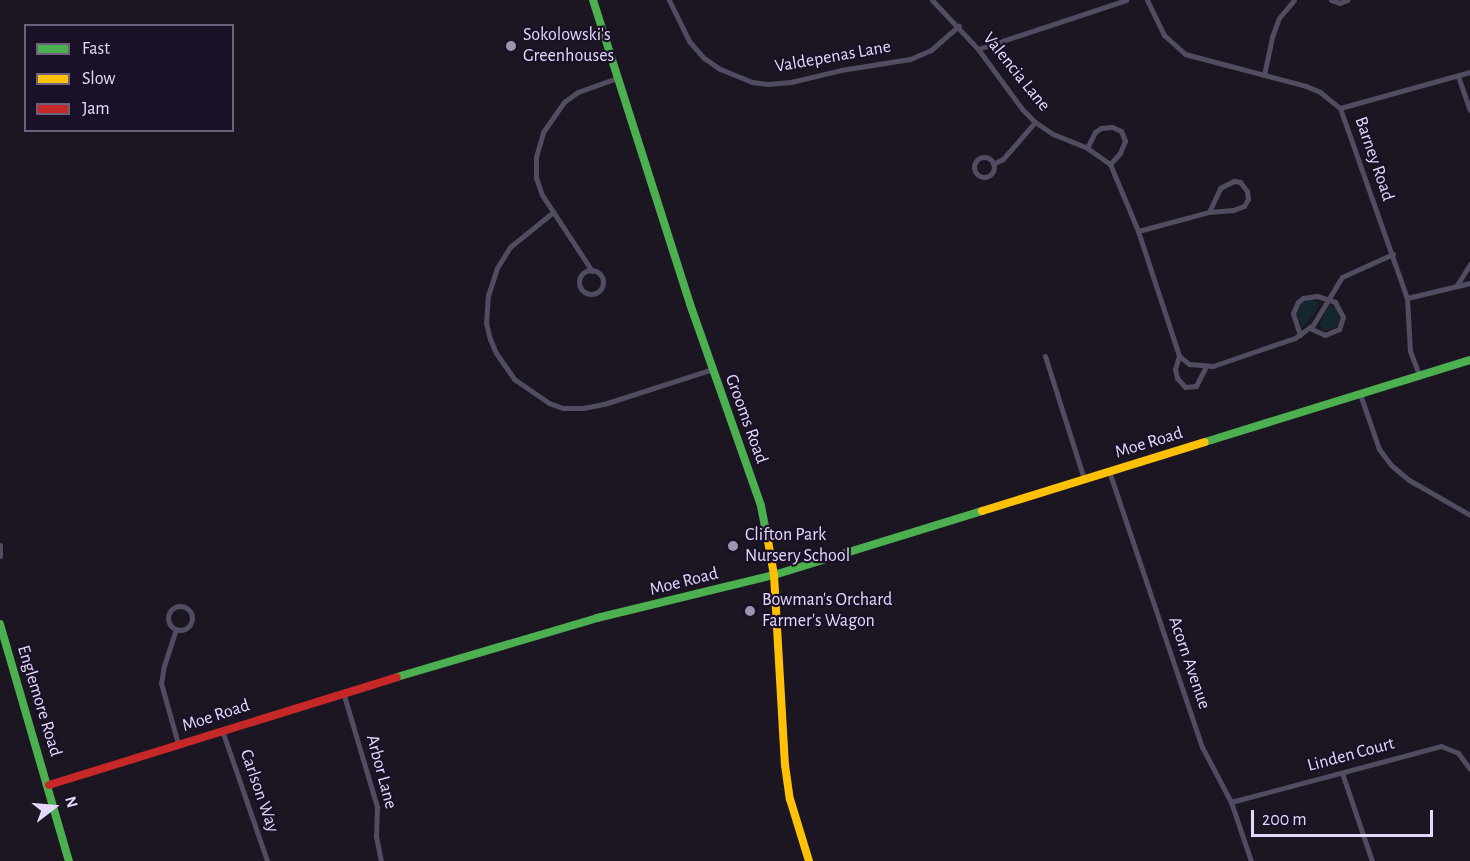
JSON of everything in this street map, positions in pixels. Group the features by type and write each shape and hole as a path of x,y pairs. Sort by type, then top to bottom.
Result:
{"street":[{"name":"Grooms Road","path":"593,0 713,369 761,506 774,575 784,759 790,799 809,861"},
{"name":"Valdepenas Lane","path":"669,0 689,40 704,58 720,69 752,82 768,84 791,82 851,68 910,59 931,50 959,26"},
{"name":"Valencia Lane","path":"932,0 959,26 1022,109 1035,122 1053,134 1087,148 1110,164"},
{"path":"978,49 1126,0"},
{"name":"Barney Road","path":"1147,0 1164,35 1185,54 1306,86 1320,92 1340,108 1407,297 1410,351 1419,375"},
{"path":"1264,75 1272,37 1279,18 1294,0"},
{"path":"1331,0 1340,3 1347,0"},
{"path":"1340,108 1470,72"},
{"path":"1458,76 1470,110"},
{"path":"592,271 582,275 579,281 583,291 589,294 596,293 603,284 601,277 592,271 583,254 552,213 536,178 536,157 543,132 553,114 570,97 617,78"},
{"path":"993,164 1003,159 1035,122"},
{"path":"1087,148 1095,132 1101,128 1112,127 1121,131 1125,141 1120,153 1110,164 1138,231 1179,356 1175,369 1177,378 1185,387 1196,386 1201,381 1206,366"},
{"path":"1138,231 1209,212 1233,210 1244,206 1248,198 1245,187 1234,182 1225,184 1212,200 1209,212"},
{"path":"552,213 510,248 496,268 488,295 486,323 490,339 496,353 514,379 549,403 563,408 583,408 604,404 713,369"},
{"path":"1179,356 1190,364 1206,366 1300,335 1309,328 1342,277 1393,254"},
{"path":"1456,286 1470,264"},
{"path":"1407,297 1470,283"},
{"path":"1300,335 1293,313 1298,302 1309,296 1328,298 1340,309 1343,317 1342,325 1324,335 1309,328"},
{"path":"1045,356 1084,479"},
{"name":"Moe Road","path":"49,785 343,692 597,618 774,575 1470,360"},
{"path":"1360,394 1379,449 1391,465 1409,480 1470,515"},
{"name":"Acorn Avenue","path":"1110,471 1202,747 1231,802 1251,861"},
{"path":"0,545 0,556"},
{"path":"177,606 184,606 191,612 191,622 183,629 176,629 169,621 169,613 177,606"},
{"name":"Englemore Road","path":"0,624 49,785"},
{"path":"176,629 164,665 161,683 178,744"},
{"name":"Arbor Lane","path":"343,692 377,807 376,836 381,861"},
{"name":"Carlson Way","path":"222,730 267,861"},
{"name":"Linden Court","path":"1231,802 1441,746 1458,753 1470,769"},
{"path":"1342,772 1372,861"},
{"path":"49,785 69,861"}],"shaded area":[{"path":"1311,298 1319,303 1317,310 1302,329 1296,311 1304,300"},
{"path":"1329,305 1336,307 1340,322 1336,327 1324,331 1319,325"}],"traffic: fast":[{"path":"593,0 690,304 761,506 768,541"},
{"path":"1205,442 1470,360"},
{"path":"397,677 597,618 774,575 982,511"},
{"path":"0,624 69,861"}],"traffic: slow":[{"path":"982,511 1205,442"},
{"path":"768,541 774,575 785,765 790,799 809,861"}],"traffic: jam":[{"path":"49,785 397,677"}],"place":[{"name":"Sokolowski's Greenhouses","path":"511,46"},
{"name":"Clifton Park Nursery School","path":"733,546"},
{"name":"Bowman's Orchard Farmer's Wagon","path":"750,611"}]}
